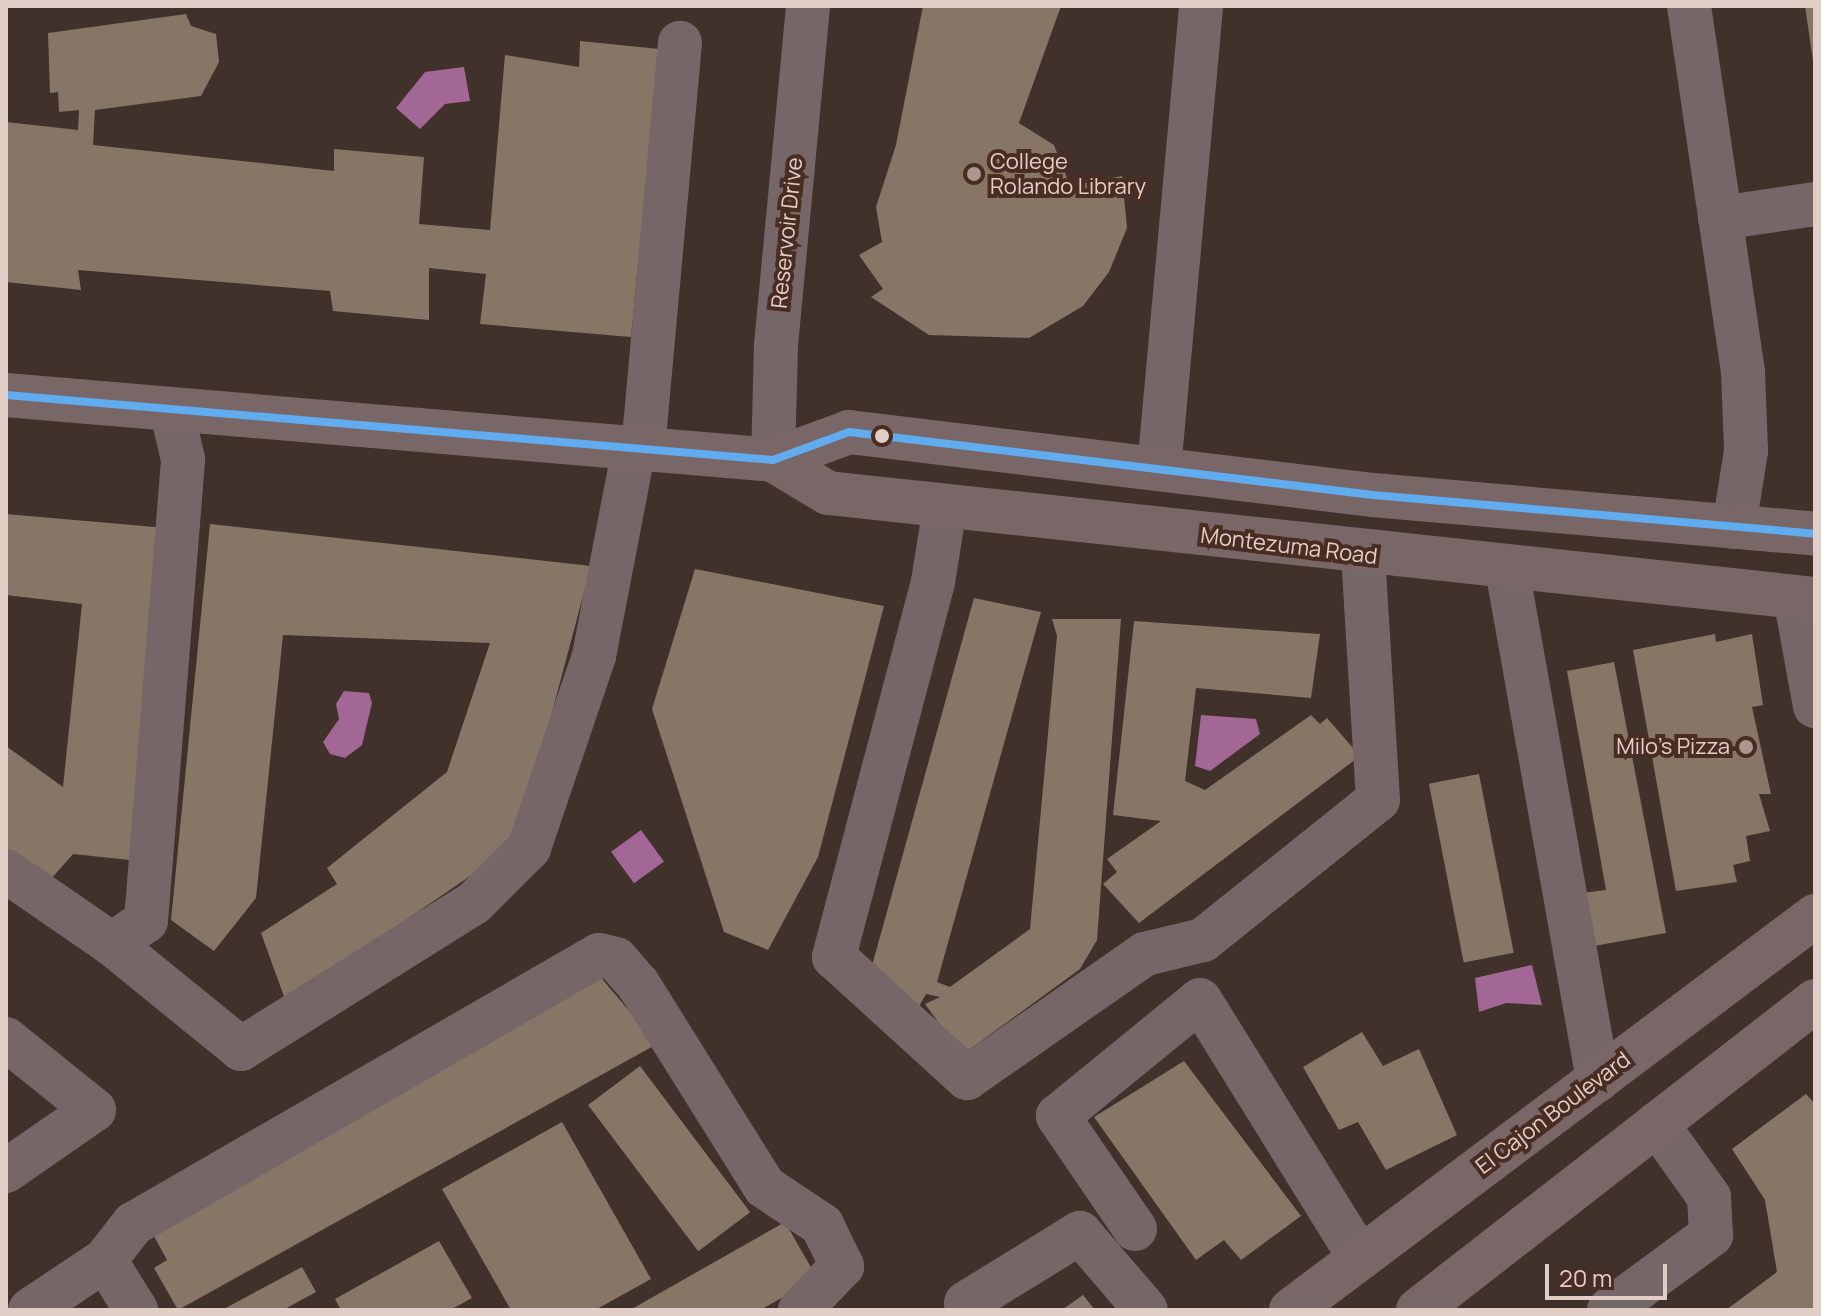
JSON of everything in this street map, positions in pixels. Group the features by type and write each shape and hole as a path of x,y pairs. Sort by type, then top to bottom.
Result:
{"main road":[{"name":"Montezuma Road","path":"6,395 773,460 849,432 1159,469 1815,534"},
{"name":"Montezuma Road","path":"773,460 828,493 1352,553 1805,598"},
{"path":"1352,553 1404,521 1692,547 1734,527"},
{"name":"El Cajon Boulevard","path":"1291,1310 1815,916"},
{"path":"1418,1310 1815,1001"}],"street":[{"name":"Reservoir Drive","path":"773,460 776,345 808,6"},
{"path":"1159,469 1201,6"},
{"path":"1689,6 1743,372 1746,451 1734,527"},
{"path":"6,871 112,944 241,1049 474,903 529,848 594,656 638,448 680,43"},
{"path":"1720,218 1815,204"},
{"path":"112,944 146,921 183,459 171,409"},
{"path":"945,507 933,582 834,957 967,1078 1145,954 1203,940 1378,800 1352,553"},
{"path":"1507,569 1598,1080"},
{"path":"1805,598 1815,706"},
{"path":"30,1310 105,1260 133,1224 599,955 616,959 638,984 765,1187 822,1225 842,1266 800,1310"},
{"path":"1135,1229 1058,1116 1200,1000 1360,1258"},
{"path":"6,1039 94,1110 6,1171"},
{"path":"1612,1309 1711,1235 1709,1197 1657,1124"},
{"path":"966,1303 1080,1233 1146,1310"},
{"path":"105,1260 136,1310"}],"shaded area":[{"path":"464,67 470,101 445,104 420,129 396,108 425,72"},
{"path":"344,691 369,693 372,703 362,745 345,758 330,754 323,742 339,719 336,704"},
{"path":"1201,715 1256,719 1260,734 1210,771 1195,766"},
{"path":"641,830 664,862 634,883 611,852"},
{"path":"1532,965 1542,1005 1506,1003 1479,1012 1475,978"}],"building":[{"name":"College Rolando Library","path":"923,6 1061,6 1019,123 1054,145 1070,186 1122,176 1127,228 1109,272 1083,306 1029,338 929,335 871,297 883,289 859,255 882,242 876,207 896,145"},
{"path":"1805,6 1815,6 1813,61"},
{"path":"186,14 191,26 216,34 219,62 201,96 95,110 93,145 334,171 334,149 424,157 419,224 490,230 505,55 579,67 580,41 659,49 631,337 480,324 486,274 429,268 429,320 333,311 330,291 78,270 81,290 6,282 6,122 78,130 79,110 59,112 58,92 50,93 48,33"},
{"path":"6,514 166,528 130,860 73,854 50,880 6,848 6,746 63,787 82,604 6,595"},
{"path":"210,524 591,566 517,844 286,1002 261,933 337,884 327,868 447,772 490,643 283,635 256,898 214,951 171,920"},
{"path":"695,569 884,606 818,857 768,950 724,932 652,709"},
{"path":"974,598 1041,612 937,982 950,987 1030,929 1057,636 1052,619 1121,619 1097,940 1080,969 962,1055 925,1004 940,997 926,994 918,1008 868,980"},
{"path":"1134,621 1320,634 1311,698 1196,688 1185,781 1205,790 1311,715 1320,724 1327,718 1360,756 1139,923 1103,884 1117,872 1107,859 1161,821 1113,815"},
{"path":"1715,634 1716,642 1752,634 1763,705 1752,707 1771,794 1759,794 1770,831 1746,836 1750,861 1733,865 1737,882 1676,891 1633,650"},
{"path":"1614,662 1666,933 1583,948 1574,894 1606,890 1567,671"},
{"path":"1479,774 1514,953 1464,962 1429,784"},
{"path":"598,974 657,1044 178,1310 154,1268 167,1260 149,1227"},
{"path":"1362,1032 1383,1066 1419,1049 1457,1135 1386,1170 1358,1122 1339,1130 1303,1067"},
{"path":"1184,1061 1301,1216 1241,1260 1224,1240 1196,1260 1094,1117"},
{"path":"640,1066 750,1212 698,1251 588,1105"},
{"path":"1806,1094 1815,1104 1815,1310 1726,1310 1777,1272 1765,1200 1732,1149"},
{"path":"562,1122 651,1279 595,1310 511,1310 442,1189"},
{"path":"785,1222 817,1278 760,1310 630,1310"},
{"path":"439,1241 472,1298 450,1310 341,1310 335,1299"},
{"path":"302,1267 316,1292 283,1310 222,1310"},
{"path":"1083,1295 1095,1310 1062,1310"}],"transit line":[{"path":"6,395 773,460 849,432 1373,495 1815,534"}],"place":[{"name":"College Rolando Library","path":"974,174"},
{"name":"Milo's Pizza","path":"1746,747"}]}
